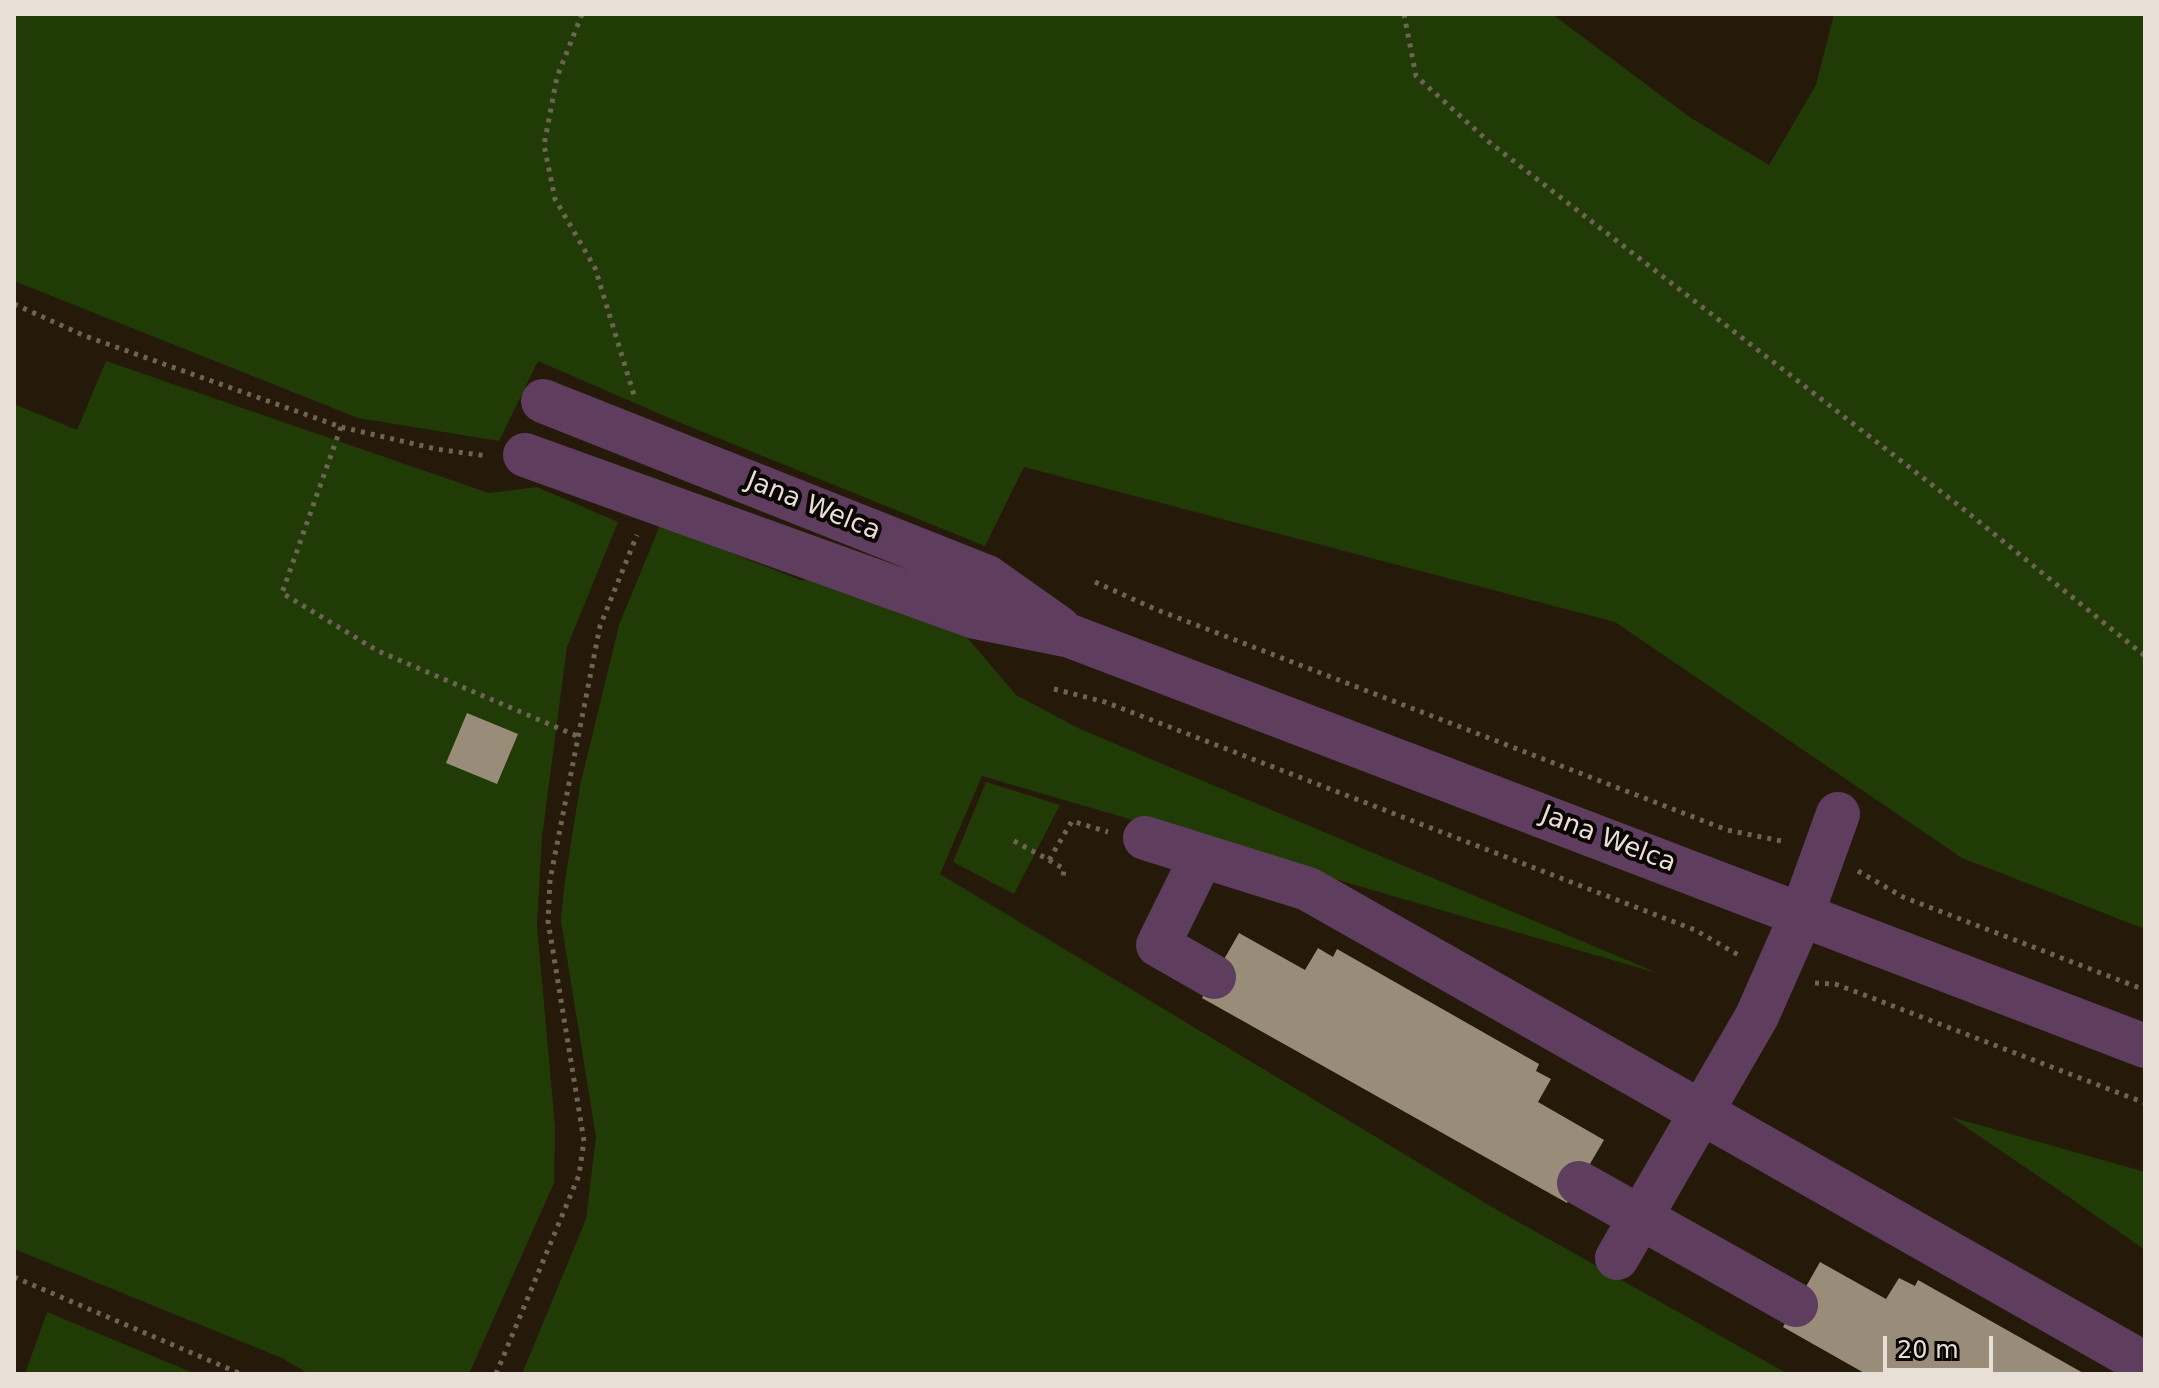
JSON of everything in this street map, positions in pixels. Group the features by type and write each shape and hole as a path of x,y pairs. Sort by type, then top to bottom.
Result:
{"street":[{"name":"Jana Welca","path":"543,401 987,577 1070,636"},
{"name":"Jana Welca","path":"525,455 975,617 1070,636 2145,1046"},
{"path":"1617,1258 1757,1016 1802,914 1831,833"},
{"path":"1130,836 1308,889 2145,1364"},
{"path":"1202,856 1158,945 1214,977"},
{"path":"1579,1183 1796,1305"}],"path":[{"path":"582,14 557,77 544,145 555,199 595,268 648,442"},
{"path":"1404,14 1416,76 1489,142 1962,508 2145,656"},
{"path":"14,304 85,336 341,427 436,449 500,457 525,455"},
{"path":"341,427 282,593 378,651 577,736"},
{"path":"496,1374 579,1175 584,1141 548,921 550,880 600,626 652,500"},
{"path":"1095,582 1155,609 1727,830 1807,846 1831,833 1903,897 2145,990"},
{"path":"1054,689 1105,702 1681,924 1708,936 1746,960 1776,972 1803,982 1835,984 2145,1103"},
{"path":"1049,860 1072,821 1130,836"},
{"path":"1014,841 1064,869 1063,878"},
{"path":"14,1277 241,1374"}],"green space":[{"path":"14,14 1552,14 1691,118 1769,165 1816,85 1834,14 2145,14 2145,929 1962,858 1615,622 1024,467 985,546 676,421 538,361 499,441 358,418 14,281"},
{"path":"106,361 489,493 537,487 618,522 567,647 542,837 537,926 555,1127 554,1183 469,1374 309,1374 282,1358 14,1249 14,404 77,430"},
{"path":"660,525 800,580 829,578 959,628 1016,695 1080,729 1660,974 982,776 940,874 1492,1207 1788,1374 522,1374 586,1219 596,1137 561,921 564,887 580,786 619,625"},
{"path":"986,782 1060,805 1014,894 953,862"},
{"path":"1951,1117 2145,1172 2145,1250 2066,1195"},
{"path":"47,1312 186,1370 196,1374 25,1374"}],"building":[{"path":"467,713 518,734 497,784 446,763"},
{"path":"1239,933 1305,970 1318,948 1333,957 1337,949 1539,1064 1536,1071 1551,1079 1538,1102 1604,1140 1567,1203 1202,998"},
{"path":"1820,1262 1886,1299 1899,1278 1915,1286 1918,1280 2085,1374 1866,1374 1783,1327"}]}
